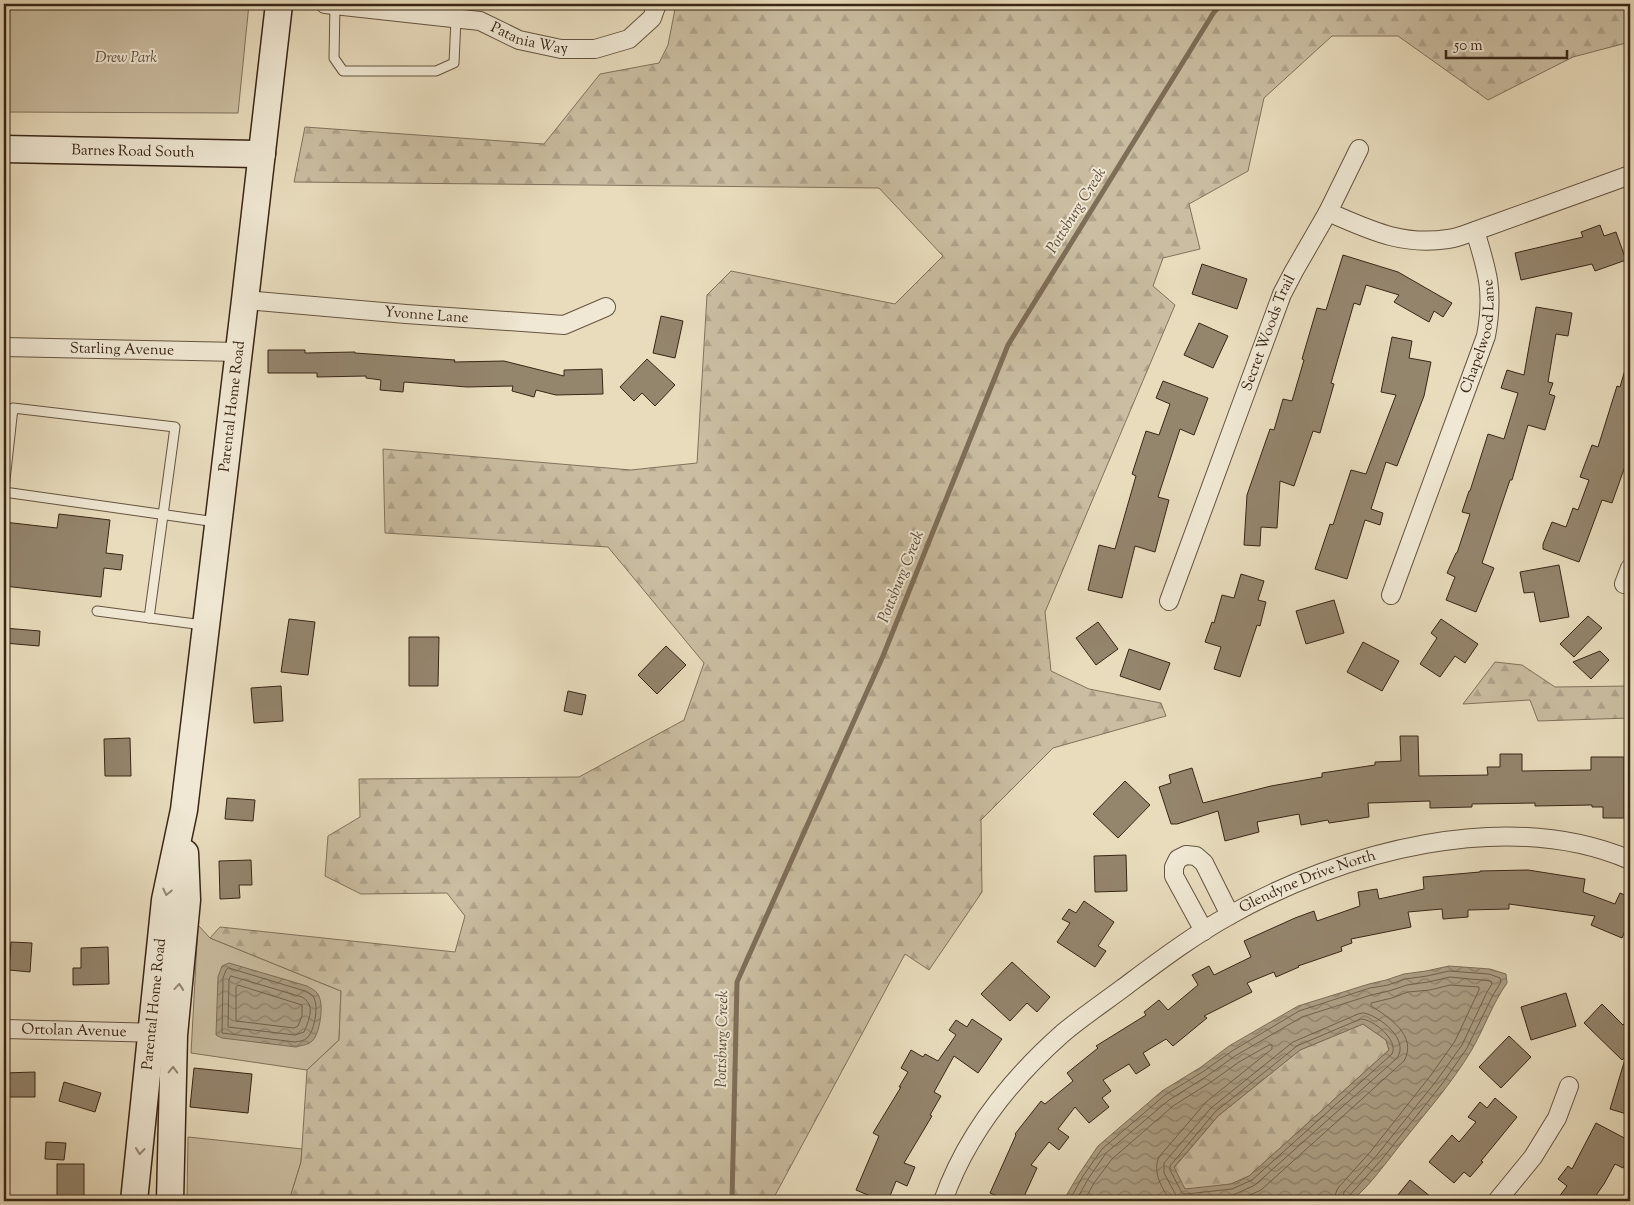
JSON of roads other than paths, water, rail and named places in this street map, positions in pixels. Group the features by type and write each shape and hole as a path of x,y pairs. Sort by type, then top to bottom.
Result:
{"main road":[{"name":"Parental Home Road","path":"170,1201 172,1105 163,1033 165,900 184,810 279,4"},
{"name":"Barnes Road South","path":"4,149 262,154"},
{"name":"Parental Home Road","path":"134,1201 145,1103 163,1033"},
{"path":"145,1103 172,1105"}],"street":[{"name":"Patania Way","path":"330,4 480,21 519,40 561,49 595,49 629,38 652,18 657,4"},
{"name":"Secret Woods Trail","path":"1169,602 1282,294 1360,150"},
{"path":"1328,212 1384,236 1413,241 1450,239 1630,174"},
{"name":"Chapelwood Lane","path":"1391,596 1486,336 1491,298 1488,278 1475,231"},
{"name":"Yvonne Lane","path":"245,300 406,314 564,324 606,307"},
{"name":"Starling Avenue","path":"4,347 239,352"},
{"name":"Glendyne Drive North","path":"943,1201 970,1143 990,1112 1031,1063 1064,1032 1165,957 1204,931 1230,915 1292,884 1331,868 1391,852 1450,840 1492,837 1527,837 1557,840 1590,847 1630,860"},
{"path":"1204,931 1174,876 1174,867 1178,859 1186,855 1196,856 1204,863 1230,915"},
{"name":"Ortolan Avenue","path":"4,1029 163,1033"},
{"path":"1497,1201 1533,1157 1557,1118 1569,1086"}],"lane":[{"path":"330,4 334,58 343,71 436,70 454,63 456,19"},
{"path":"148,618 164,514 174,427 13,408 4,490 164,514 219,522"},
{"path":"97,611 206,625"}],"water":[{"path":"229,963 307,986 316,992 321,1003 321,1016 316,1035 312,1041 296,1047 222,1038 216,1035 218,977 222,966"},
{"path":"1449,966 1490,969 1506,974 1507,983 1471,1051 1456,1074 1379,1172 1351,1201 1063,1201 1098,1146 1162,1091 1201,1067 1229,1046 1298,1006 1404,974","holes":["1363,1024 1386,1040 1389,1050 1249,1176 1231,1184 1185,1189 1174,1167 1218,1116 1300,1050"]}],"waterway":[{"name":"Pottsburg Creek","path":"732,1201 737,982 883,656 1008,345 1214,12 1222,4"}],"park label":[{"name":"Drew Park","path":"126,58"}]}
